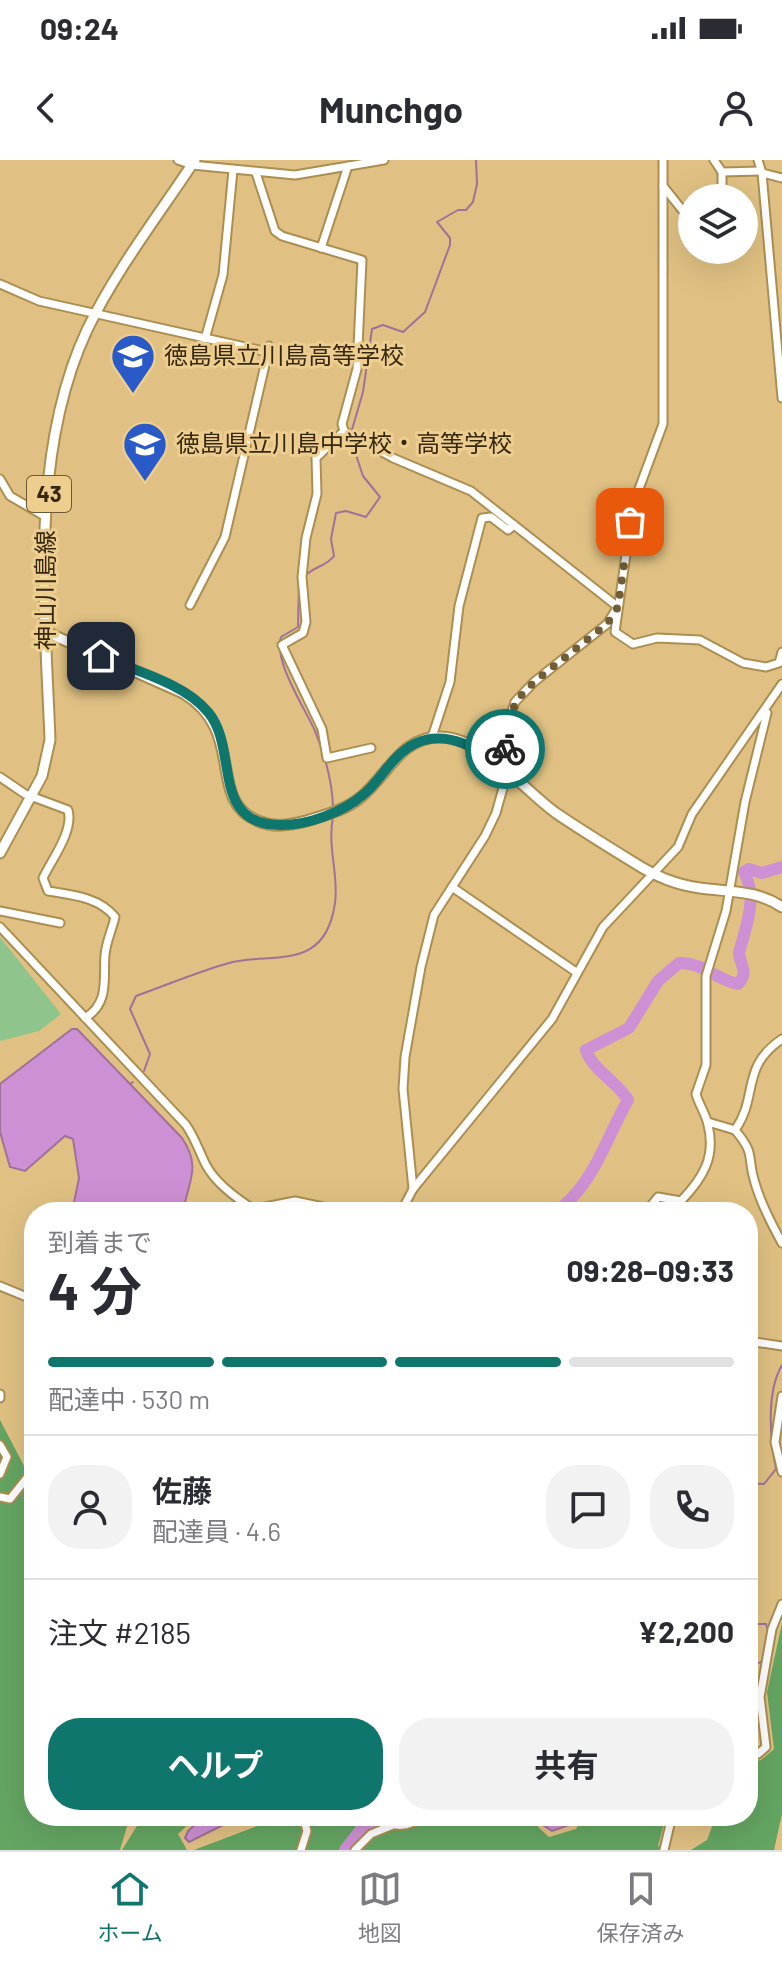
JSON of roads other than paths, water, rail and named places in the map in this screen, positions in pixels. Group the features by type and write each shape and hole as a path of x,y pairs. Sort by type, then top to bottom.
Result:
{"main road":[{"name":"神山川島線","path":"0,853 47,764 50,740 46,517 65,397 95,315 193,162"},
{"path":"46,632 183,693 202,706 221,734 227,779 234,799 248,816 270,825 293,824 348,806 367,792 402,752 432,737 462,742 504,769 558,813 652,873 686,886 758,895 782,907"}],"street":[{"path":"178,160 256,173 295,175 308,170 384,160"},
{"path":"303,160 308,170"},
{"path":"663,160 663,424 637,490 615,632 633,644 657,638 700,640 743,663 766,667 779,663 782,652"},
{"path":"714,160 722,172 722,184"},
{"path":"758,160 762,172 782,398"},
{"path":"321,248 348,166"},
{"path":"205,339 223,275 233,170"},
{"path":"722,172 762,172 782,178"},
{"path":"256,173 275,231 282,236 362,260 357,369 342,424 348,433 393,458 471,491 618,607"},
{"path":"663,186 678,205"},
{"path":"0,284 21,296 95,315 268,349 225,537 190,605"},
{"path":"348,433 316,458 317,494 306,538 303,580 306,622 303,633 282,645 322,729 327,758 371,748"},
{"path":"0,479 10,496 46,517"},
{"path":"432,737 450,682 459,606 482,518 491,517 508,530 514,525"},
{"path":"413,1189 403,1089 405,1057 434,915 496,813 508,722 515,702 534,682 607,624 618,607"},
{"path":"406,1202 413,1189 552,1019 603,927 678,847 692,814 782,684"},
{"path":"654,1202 658,1197 681,1201 706,1171 711,1148 708,1122 696,1094 706,1065 706,976 729,889 750,777 769,705"},
{"path":"0,777 32,797 68,810 70,818 43,878 48,891 106,906 115,917 105,950 107,980 102,998 95,1012 85,1018"},
{"path":"452,887 576,972"},
{"path":"0,911 60,923"},
{"path":"0,927 186,1125 198,1142 207,1167 246,1202"},
{"path":"735,1130 747,1105 755,1065 782,1039"},
{"path":"708,1122 735,1130 748,1145 753,1157 753,1179 782,1243"},
{"path":"0,1286 24,1296"},
{"path":"758,1342 782,1346"},
{"path":"782,1396 775,1442 782,1472"},
{"path":"0,1445 7,1457 0,1474"},
{"path":"0,1497 10,1499 24,1483"},
{"path":"758,1754 766,1747 760,1697 772,1629 782,1604"},
{"path":"301,1850 306,1826"},
{"path":"355,1850 371,1834 387,1826"},
{"path":"664,1850 670,1826"}],"waterway":[{"path":"351,433 363,392 372,329 383,325 403,332 425,312 450,245 450,238 437,222 458,210 466,210 473,202 477,184 476,160"},
{"path":"305,576 334,556 331,539 336,513 346,511 366,517 380,497 363,476 351,440"},
{"path":"299,584 298,627 281,637 280,647 291,684 321,748 333,806"},
{"path":"144,1071 150,1054 130,1009 136,996 229,963 294,955 320,941 329,925 335,903 331,839 333,817"},
{"path":"568,1202 590,1174 628,1100 594,1064 586,1050 629,1028 658,981 679,963 695,965 738,984 744,973 739,952 750,903 744,872 749,869 762,873 782,867"},
{"path":"758,1484 764,1484 776,1469 771,1402 782,1365"},
{"path":"758,1624 766,1624 768,1630"},
{"path":"758,1663 764,1660"},
{"path":"345,1850 364,1826"}],"place":[{"name":"徳島県立川島高等学校","path":"133,395"},
{"name":"徳島県立川島中学校・高等学校","path":"145,483"}]}
